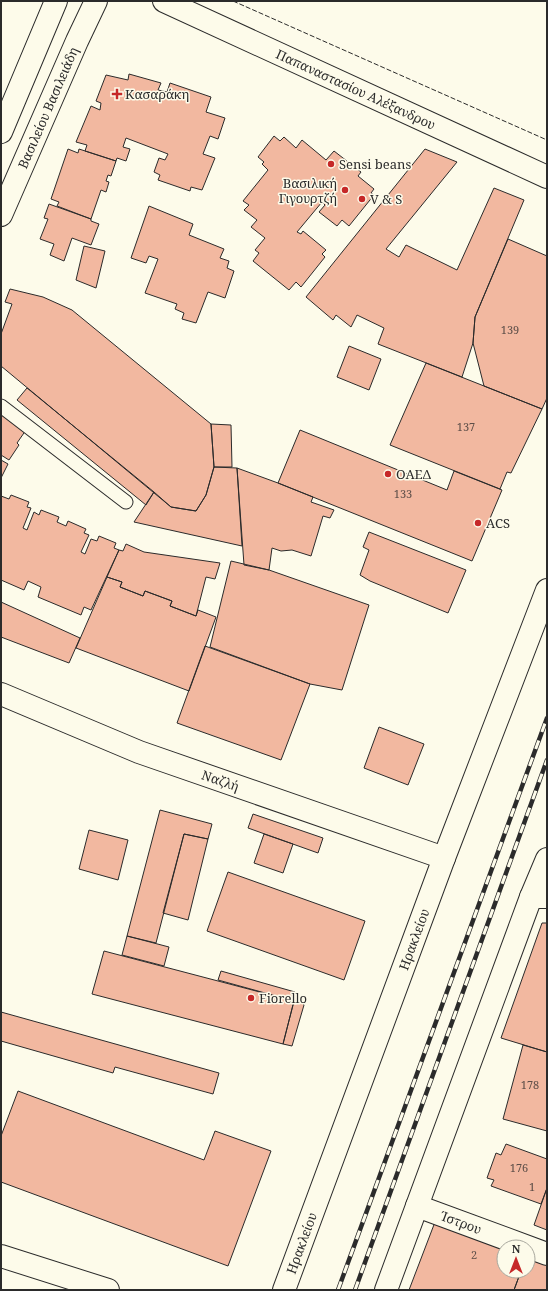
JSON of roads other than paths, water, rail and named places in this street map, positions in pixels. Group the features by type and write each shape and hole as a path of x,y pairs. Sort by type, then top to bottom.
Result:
{"street":[{"path":"1,132 56,1"},
{"name":"Βασιλείου Βασιλειάδη","path":"1,215 96,1"},
{"name":"Παπαναστασίου Αλέξανδρου","path":"164,1 547,177"},
{"name":"Ηρακλείου","path":"284,1290 444,858 547,590"},
{"name":"Ναζλή","path":"1,694 139,752 444,858"},
{"path":"386,1290 417,1206 542,893 547,859"},
{"name":"Ίστρου","path":"417,1206 547,1254"},
{"path":"1,1256 108,1290"}],"lane":[{"path":"1,406 126,502"}],"railway":[{"path":"338,1290 547,718"},
{"path":"355,1290 547,760"}],"place":[{"name":"Κασαράκη","path":"117,94"},
{"name":"Sensi beans","path":"331,164"},
{"name":"Βασιλική Γιγουρτζή","path":"345,190"},
{"name":"V & S","path":"362,199"},
{"name":"ΟΑΕΔ","path":"388,474"},
{"name":"ACS","path":"478,523"},
{"name":"Fiorello","path":"251,998"}]}
